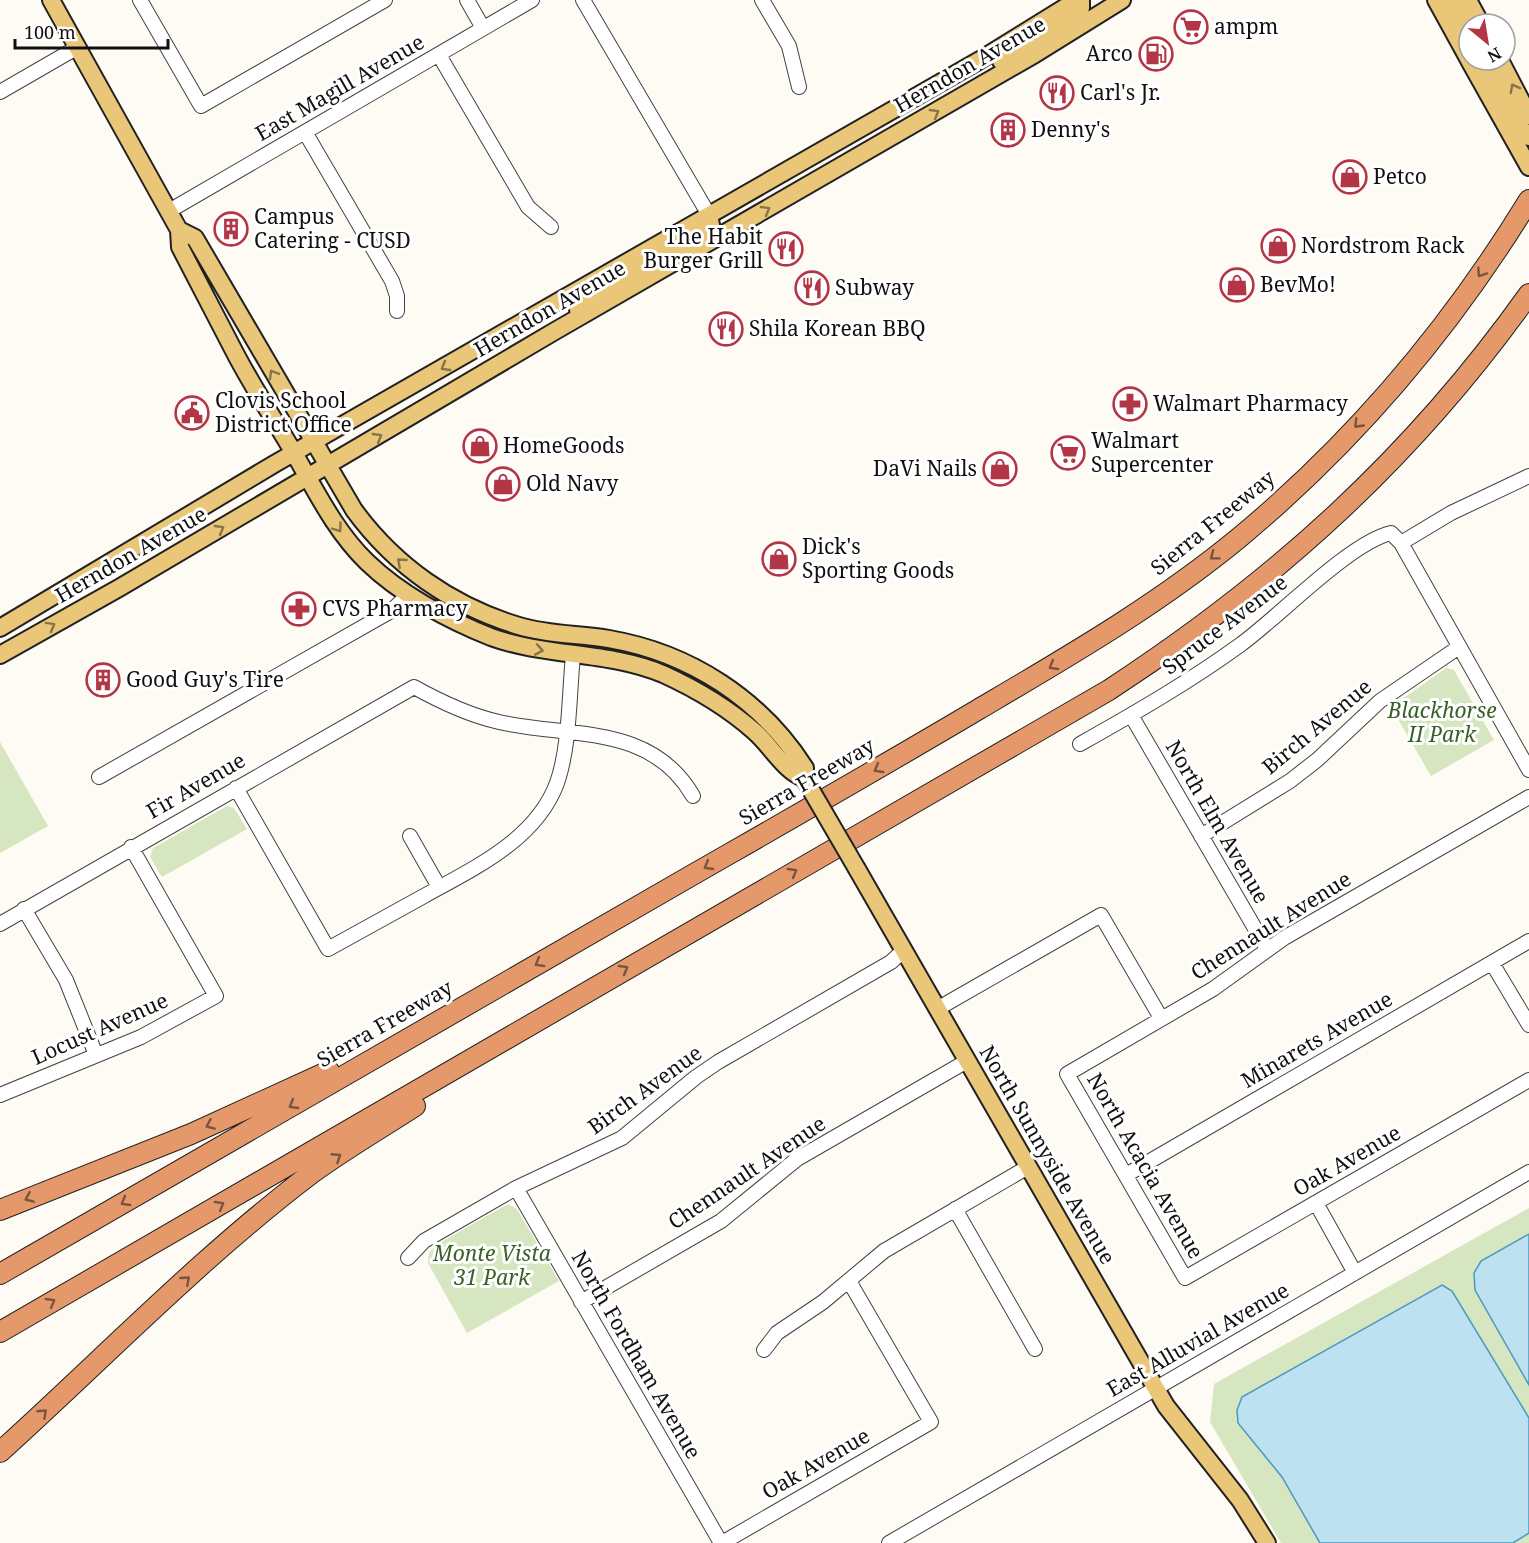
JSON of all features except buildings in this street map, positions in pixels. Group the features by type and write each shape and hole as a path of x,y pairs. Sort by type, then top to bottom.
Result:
{"highway":[{"name":"Sierra Freeway","path":"0,1274 905,753 1095,641 1167,592 1239,538 1284,498 1375,406 1430,342 1514,225 1529,200"},
{"path":"0,1332 1109,690 1178,645 1262,581 1371,482 1467,377 1529,294"},
{"path":"0,1452 142,1319 313,1173 592,988"},
{"path":"0,1210 191,1134 328,1071 399,1044"}],"main road":[{"name":"North Sunnyside Avenue","path":"51,0 179,230 180,247 234,352 308,478 353,547 380,574 409,594 488,636 518,646 618,662 662,674 711,699 738,717 767,744 794,775 804,778"},
{"name":"Herndon Avenue","path":"0,628 314,442 875,120 1077,0"},
{"path":"968,94 1000,62 1078,14 1081,0"},
{"path":"1091,20 1101,0"},
{"name":"Herndon Avenue","path":"0,655 308,478 555,331 968,94 1122,0"},
{"path":"1436,0 1457,38"},
{"path":"1476,72 1529,167"},
{"path":"1490,72 1520,127 1529,137"},
{"path":"1506,72 1529,116"},
{"path":"716,239 718,226 727,218 839,154 875,120"},
{"path":"555,331 594,296 706,231 711,225 709,215"},
{"name":"North Sunnyside Avenue","path":"179,230 195,238 327,466 365,525 413,572 444,593 485,614 543,632 624,643 670,658 712,678 754,706 783,734 805,768 804,778 1156,1389 1186,1435 1251,1517 1267,1543"},
{"path":"196,277 216,294 230,319 239,324 244,323"},
{"path":"409,594 420,591 475,620 505,630 543,632"},
{"path":"573,656 583,647 603,647 712,678"},
{"path":"662,674 704,684 770,733 783,734"}],"street":[{"path":"142,1 201,106 385,0"},
{"path":"466,0 483,28"},
{"name":"East Magill Avenue","path":"169,211 532,0"},
{"path":"583,0 709,215"},
{"path":"762,0 789,46 799,87"},
{"path":"0,92 78,47"},
{"path":"439,55 528,207 551,227"},
{"path":"305,132 392,281 397,296 397,311"},
{"name":"Spruce Avenue","path":"1080,744 1208,668 1273,620 1342,562 1529,476"},
{"path":"1396,538 1529,770"},
{"path":"99,777 391,611 409,594"},
{"name":"Birch Avenue","path":"1201,836 1290,781 1317,760 1380,701 1459,647"},
{"path":"236,788 328,949 488,859 526,830 544,808 557,783 566,730 573,656"},
{"name":"Fir Avenue","path":"0,924 414,687 458,710 489,719 566,730"},
{"name":"North Elm Avenue","path":"1131,715 1266,949"},
{"path":"566,730 629,743 659,756 674,768 693,796"},
{"name":"Chennault Avenue","path":"1067,1074 1213,989 1266,949 1529,797"},
{"path":"410,836 439,888"},
{"name":"Locust Avenue","path":"0,1095 141,1037 216,996 131,847"},
{"path":"24,909 66,980 96,1055"},
{"path":"937,1008 1101,915 1161,1018"},
{"name":"Minarets Avenue","path":"1125,1175 1529,941"},
{"name":"Birch Avenue","path":"408,1258 424,1241 516,1188 622,1138 696,1077 891,962 904,950"},
{"path":"1492,963 1529,1025"},
{"name":"Chennault Avenue","path":"581,1302 721,1221 796,1159 967,1061"},
{"name":"North Acacia Avenue","path":"1067,1074 1185,1278"},
{"name":"Oak Avenue","path":"1185,1278 1529,1080"},
{"path":"764,1350 777,1333 823,1302 884,1251 1028,1167"},
{"name":"East Alluvial Avenue","path":"889,1543 1529,1173"},
{"name":"North Fordham Avenue","path":"516,1188 721,1543"},
{"path":"1316,1203 1355,1273"},
{"path":"955,1209 1035,1349"},
{"name":"Oak Avenue","path":"721,1543 931,1422 849,1281"}],"green space":[{"name":"Blackhorse II Park","path":"1446,668 1454,670 1494,740 1431,776 1391,707"},
{"path":"0,742 48,826 0,853"},
{"path":"227,806 234,808 247,829 162,877 150,857 153,848"},
{"name":"Monte Vista 31 Park","path":"508,1204 517,1209 559,1281 467,1333 428,1263 429,1253 436,1245"},
{"path":"1529,1208 1529,1543 1281,1543 1210,1422 1214,1384"}],"water":[{"path":"1529,1234 1529,1385 1475,1290 1474,1273 1481,1261"},
{"path":"1442,1285 1452,1291 1529,1418 1529,1533 1513,1543 1320,1543 1282,1477 1238,1423 1237,1410 1242,1397"}],"place":[{"name":"ampm","path":"1191,27"},
{"name":"Arco","path":"1156,54"},
{"name":"Carl's Jr.","path":"1057,93"},
{"name":"Denny's","path":"1008,130"},
{"name":"Petco","path":"1350,177"},
{"name":"Campus Catering - CUSD","path":"231,229"},
{"name":"Nordstrom Rack","path":"1278,246"},
{"name":"The Habit Burger Grill","path":"786,249"},
{"name":"BevMo!","path":"1237,285"},
{"name":"Subway","path":"812,288"},
{"name":"Shila Korean BBQ","path":"726,329"},
{"name":"Walmart Pharmacy","path":"1130,404"},
{"name":"Clovis School District Office","path":"192,413"},
{"name":"HomeGoods","path":"480,446"},
{"name":"Walmart Supercenter","path":"1068,453"},
{"name":"DaVi Nails","path":"1000,469"},
{"name":"Old Navy","path":"503,484"},
{"name":"Dick's Sporting Goods","path":"779,559"},
{"name":"CVS Pharmacy","path":"299,609"},
{"name":"Good Guy's Tire","path":"103,680"}]}
